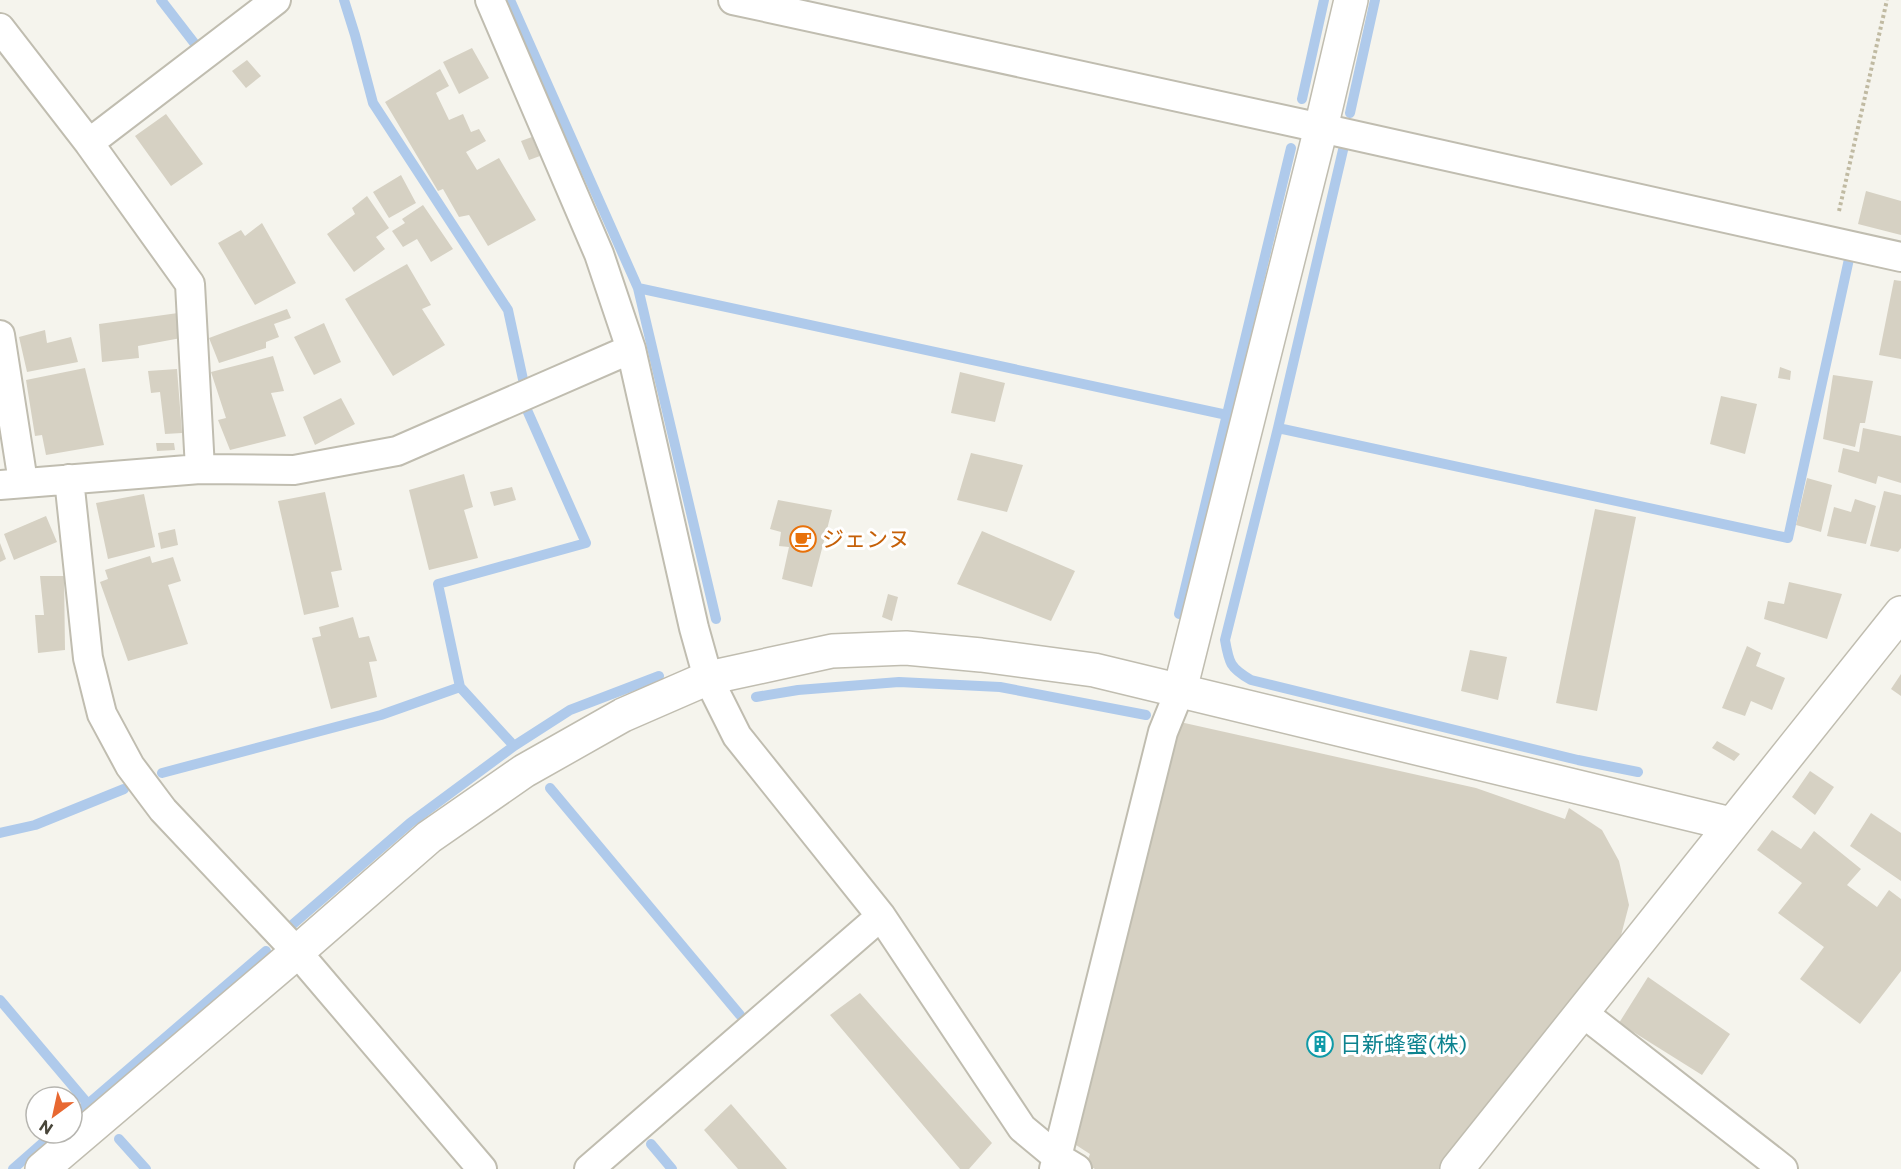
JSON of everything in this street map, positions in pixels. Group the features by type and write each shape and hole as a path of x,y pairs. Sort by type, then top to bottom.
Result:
{"street":[{"path":"89,143 276,0"},
{"path":"490,0 599,254 631,350 694,628 708,678 738,736 881,916 1022,1128 1063,1165 1163,732 1180,690 1351,0"},
{"path":"733,0 1901,257"},
{"path":"0,28 89,143 190,284 200,469"},
{"path":"0,335 11,484 200,469 294,470 397,451 631,350"},
{"path":"69,479 88,658 102,714 130,766 163,810 297,952 482,1169"},
{"path":"1457,1169 1901,613"},
{"path":"42,1169 429,837 524,771 622,715 708,678 832,651 906,648 1094,670 1731,824"},
{"path":"588,1169 881,916"},
{"path":"1582,1013 1783,1169"}],"path":[{"path":"1833,241 1887,0"}],"building":[{"path":"472,48 489,78 459,94 443,62"},
{"path":"247,60 261,76 246,88 232,71"},
{"path":"440,69 449,86 436,93 449,120 463,114 471,132 479,129 486,141 466,152 477,170 499,158 536,220 488,246 469,215 459,217 443,189 438,191 385,102"},
{"path":"166,114 203,164 171,186 135,136"},
{"path":"532,137 540,156 529,160 521,141"},
{"path":"401,175 416,203 389,218 373,192"},
{"path":"1866,191 1901,201 1901,235 1858,224"},
{"path":"367,196 389,228 376,237 385,249 354,272 327,234 355,214 352,208"},
{"path":"423,205 453,249 431,262 417,239 403,247 392,231 405,223 402,219"},
{"path":"262,223 296,283 255,305 218,243 241,230 245,236"},
{"path":"407,264 431,305 422,309 445,345 393,376 345,299"},
{"path":"1894,280 1901,281 1901,359 1879,355"},
{"path":"287,309 291,318 274,324 279,337 266,342 266,348 219,363 209,338"},
{"path":"178,313 181,338 138,346 139,358 102,362 99,324"},
{"path":"324,323 341,362 314,375 294,337"},
{"path":"45,330 47,343 71,337 78,362 27,372 19,337"},
{"path":"273,356 284,391 271,393 286,436 230,450 218,420 226,418 211,372"},
{"path":"1780,367 1791,371 1790,380 1778,378"},
{"path":"85,368 104,445 46,455 42,435 35,436 26,380"},
{"path":"177,369 182,433 165,434 160,392 151,393 148,371"},
{"path":"960,372 1005,383 995,422 951,413"},
{"path":"1833,375 1873,381 1865,423 1860,423 1855,447 1823,439"},
{"path":"1721,396 1757,404 1745,454 1710,444"},
{"path":"341,398 355,424 315,445 303,417"},
{"path":"1863,428 1901,436 1901,483 1878,476 1876,484 1838,472 1843,448 1859,452"},
{"path":"156,443 174,443 175,450 157,451"},
{"path":"971,453 1023,465 1007,512 957,500"},
{"path":"464,474 473,507 464,510 478,558 429,570 409,490"},
{"path":"1807,478 1832,485 1821,532 1796,525"},
{"path":"512,487 516,500 494,506 490,492"},
{"path":"1884,491 1901,495 1901,548 1898,552 1870,546"},
{"path":"325,492 342,570 331,572 339,607 304,615 278,501"},
{"path":"144,494 155,547 108,559 96,503"},
{"path":"1855,499 1876,506 1866,544 1827,536 1834,507 1851,512"},
{"name":"ジェンヌ","path":"778,500 832,510 812,587 782,579 789,547 779,546 781,532 770,529"},
{"path":"1595,509 1636,517 1597,711 1556,703"},
{"path":"46,516 57,542 14,560 4,534"},
{"path":"175,529 178,545 161,549 158,533"},
{"path":"982,531 1075,571 1051,621 957,584"},
{"path":"0,543 6,559 0,562"},
{"path":"150,556 152,563 173,557 181,581 168,585 188,644 128,661 100,582 108,579 105,570"},
{"path":"40,576 64,576 65,650 38,653 35,615 44,615"},
{"path":"1789,582 1842,594 1827,639 1764,619 1768,601 1784,604"},
{"path":"888,594 898,597 892,621 882,617"},
{"path":"353,617 359,638 369,636 377,661 369,662 377,697 331,709 312,638 321,636 319,627"},
{"path":"1747,646 1761,653 1756,666 1785,678 1772,710 1751,701 1745,716 1722,708"},
{"path":"1470,650 1507,657 1498,700 1461,691"},
{"path":"1901,674 1901,696 1891,689"},
{"name":"日新蜂蜜(株)","path":"1180,722 1476,788 1565,819 1569,808 1602,830 1619,861 1629,905 1619,943 1441,1169 1095,1169 1086,1164 1090,1154 1076,1145"},
{"path":"1717,741 1740,754 1734,761 1712,748"},
{"path":"1810,771 1834,787 1815,815 1792,797"},
{"path":"1871,813 1901,833 1901,881 1850,846"},
{"path":"1772,830 1801,849 1814,831 1861,869 1847,885 1877,907 1889,890 1901,899 1901,971 1860,1024 1800,979 1824,947 1778,913 1802,883 1757,850"},
{"path":"1648,977 1730,1034 1702,1075 1619,1023"},
{"path":"860,993 992,1143 969,1169 960,1169 830,1015"},
{"path":"731,1104 787,1169 738,1169 704,1130"}],"waterway":[{"path":"161,0 195,44"},
{"path":"344,0 373,103 508,310 524,384"},
{"path":"510,0 638,288 716,619"},
{"path":"1302,99 1324,0"},
{"path":"1350,113 1375,0"},
{"path":"1179,614 1291,148"},
{"path":"1343,150 1278,428 1225,640 1229,660 1239,672 1251,680 1578,760 1638,772"},
{"path":"1278,428 1788,538 1849,259"},
{"path":"638,288 1227,415"},
{"path":"162,773 381,715 460,687 438,584 586,543 527,410"},
{"path":"460,687 514,746 570,710 659,676"},
{"path":"756,697 798,690 899,682 1000,687 1146,715"},
{"path":"292,925 410,823 514,746"},
{"path":"550,788 740,1015"},
{"path":"0,833 35,825 124,789"},
{"path":"88,1104 266,951"},
{"path":"0,1000 72,1085"},
{"path":"84,1099 88,1104 84,1107"},
{"path":"119,1139 146,1169"},
{"path":"651,1144 672,1169"},
{"path":"13,1169 40,1145"}],"place":[{"name":"ジェンヌ","path":"803,539"},
{"name":"日新蜂蜜(株)","path":"1320,1044"}]}
